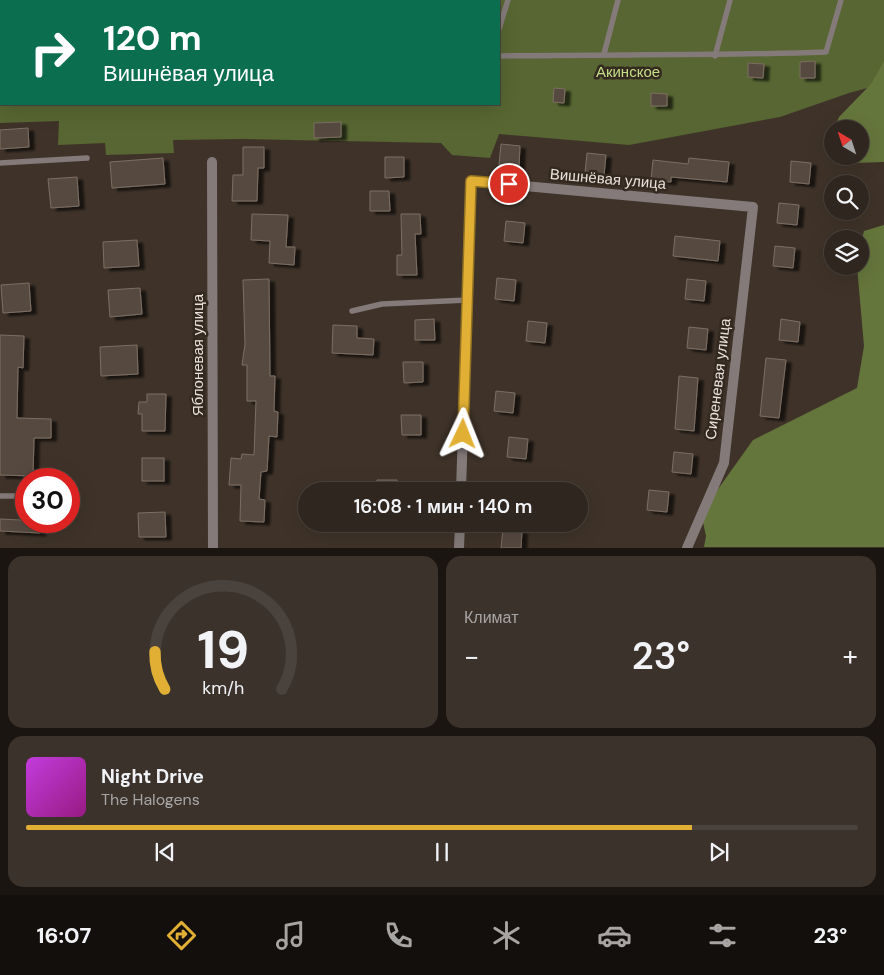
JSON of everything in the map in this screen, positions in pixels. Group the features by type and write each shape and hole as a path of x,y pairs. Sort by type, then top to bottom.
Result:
{"street":[{"name":"Яблоневая улица","path":"212,162 214,548"},
{"name":"Вишнёвая улица","path":"461,482 471,181 753,207"},
{"name":"Сиреневая улица","path":"686,548 724,463 753,207"},
{"path":"459,548 460,532"}],"lane":[{"path":"500,26 508,0"},
{"path":"604,54 618,0"},
{"path":"715,56 730,0"},
{"path":"500,56 604,54 715,56 826,52 841,0"},
{"path":"0,163 87,158"},
{"path":"352,311 382,304 467,300"},
{"path":"0,496 15,496"}],"green space":[{"name":"Акинское","path":"500,0 884,0 884,81 882,84 849,93 780,117 629,145 499,134 490,158 452,155 441,143 241,139 173,140 174,153 106,155 105,143 58,145 59,121 0,123 0,105 500,105"},
{"path":"884,61 884,162 869,162 869,120 838,120 871,84"},
{"path":"884,225 884,547 704,547 706,536 701,513 753,440 857,388 864,346 858,275 869,275 869,230 867,230"}],"building":[{"path":"815,61 815,78 800,78 800,62"},
{"path":"748,63 764,64 763,78 748,77"},
{"path":"554,88 565,89 564,103 553,102"},
{"path":"651,93 667,94 667,106 651,106"},
{"path":"341,122 341,137 314,138 314,123"},
{"path":"28,128 29,147 0,149 0,130"},
{"path":"501,144 520,146 519,167 499,165"},
{"path":"243,147 264,147 264,168 258,168 257,201 232,201 233,175 243,175"},
{"path":"587,153 606,155 604,175 585,173"},
{"path":"385,157 404,157 404,177 385,178"},
{"path":"163,158 165,184 112,188 110,162"},
{"path":"689,158 729,162 727,182 671,177 671,182 651,180 653,160 688,164"},
{"path":"791,161 811,163 809,184 790,182"},
{"path":"77,177 79,206 51,208 48,179"},
{"path":"370,191 389,191 390,211 370,211"},
{"path":"779,203 799,205 797,225 777,223"},
{"path":"252,214 288,215 286,247 295,247 294,265 269,263 270,241 251,240"},
{"path":"401,214 420,214 421,234 415,234 417,275 397,275 397,255 402,255"},
{"path":"506,221 525,223 523,243 504,241"},
{"path":"675,236 720,241 718,261 673,256"},
{"path":"137,240 139,266 104,268 103,242"},
{"path":"775,246 795,248 793,268 773,266"},
{"path":"497,278 516,280 514,301 495,299"},
{"path":"269,279 270,376 275,376 274,411 278,412 277,437 269,436 267,471 261,472 259,499 265,500 264,522 240,521 241,485 229,485 231,458 241,459 242,454 254,455 256,401 247,401 247,365 242,365 245,344 243,280"},
{"path":"687,279 706,281 704,301 685,299"},
{"path":"29,283 31,311 3,313 1,285"},
{"path":"140,288 142,314 110,317 108,290"},
{"path":"434,319 435,340 415,340 415,320"},
{"path":"781,319 800,322 798,342 779,340"},
{"path":"528,321 547,323 545,343 526,341"},
{"path":"333,325 357,326 357,338 374,339 373,355 332,353"},
{"path":"689,327 708,329 706,350 687,348"},
{"path":"0,335 24,336 23,368 18,367 17,418 51,419 51,438 34,438 33,468 15,468 15,475 0,475"},
{"path":"137,345 138,374 101,376 100,347"},
{"path":"766,358 786,360 779,418 760,416"},
{"path":"403,362 423,362 423,382 404,383"},
{"path":"679,376 698,378 694,431 675,429"},
{"path":"496,391 515,393 513,413 494,411"},
{"path":"147,394 166,394 165,431 142,431 142,414 138,414 139,402 147,402"},
{"path":"401,415 421,415 421,435 402,435"},
{"path":"509,437 528,439 526,459 507,457"},
{"path":"674,452 693,454 691,474 672,472"},
{"path":"142,458 164,458 164,481 142,481"},
{"path":"377,480 397,480 397,482 377,482"},
{"path":"649,490 669,492 667,512 647,510"},
{"path":"165,512 166,537 139,537 138,513"},
{"path":"0,519 15,520 15,532 0,531"},
{"path":"503,532 522,532 521,548 501,548"}],"route":[{"path":"463,434 471,181 509,184"}]}
